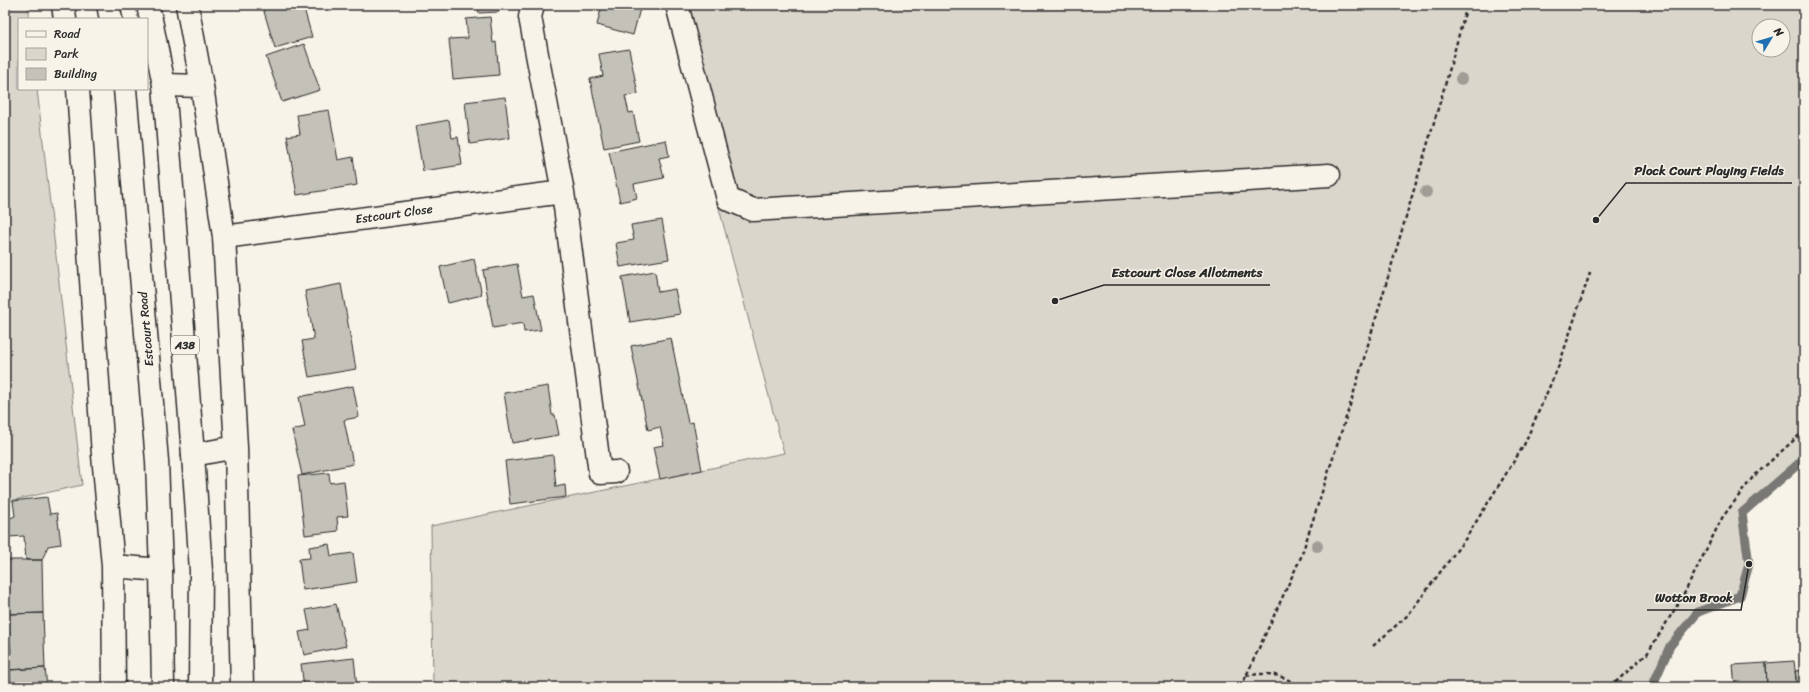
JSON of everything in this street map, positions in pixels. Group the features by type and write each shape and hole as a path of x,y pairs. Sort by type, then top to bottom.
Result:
{"street":[{"path":"63,5 65,18"},
{"path":"108,5 111,18"},
{"name":"A38","path":"148,5 164,85 194,455 201,571 200,687"},
{"path":"187,5 202,86 224,237 236,447 242,687"},
{"path":"533,5 530,17 563,192 601,474"},
{"path":"677,5 728,199 753,210 1329,175"},
{"path":"164,85 202,86"},
{"path":"78,90 103,454 113,566 114,687"},
{"name":"Estcourt Road","path":"125,90 157,461 163,687"},
{"name":"Estcourt Close","path":"224,237 563,192"},
{"path":"194,455 236,447"},
{"path":"113,566 161,570"}],"path":[{"path":"1241,687 1301,557 1354,395 1448,75 1467,5"},
{"path":"1373,646 1408,615 1466,538 1524,445 1559,365 1591,270"},
{"path":"1610,687 1647,654 1683,596 1722,518 1753,476 1804,432"},
{"path":"1246,676 1262,673 1278,674 1302,687"}],"green space":[{"path":"5,5 28,5 30,18 18,18 18,90 37,90 82,485 5,502"},
{"path":"665,5 1804,5 1804,459 1743,513 1749,564 1740,596 1698,612 1670,646 1652,687 433,687 431,526 784,453"}],"building":[{"path":"262,5 303,5 312,37 275,48"},
{"path":"478,5 498,5 499,12 479,13"},
{"path":"602,5 641,5 633,35 597,25"},
{"path":"490,17 493,43 496,42 499,75 453,79 449,39 468,38 466,19"},
{"path":"304,44 320,90 282,102 266,57"},
{"path":"629,49 638,94 625,96 629,113 633,112 639,141 604,148 590,79 603,76 599,54"},
{"path":"505,97 510,138 470,144 465,102"},
{"path":"329,110 338,160 353,157 357,185 297,195 287,136 300,134 297,115"},
{"path":"449,120 452,138 458,137 462,165 423,171 415,126"},
{"path":"666,140 669,156 659,158 664,178 634,184 637,198 620,202 609,152"},
{"path":"662,220 669,259 620,267 616,243 634,240 631,225"},
{"path":"474,259 482,295 448,303 440,267"},
{"path":"517,264 523,296 534,294 541,330 524,332 523,323 493,328 483,270"},
{"path":"655,271 658,292 675,289 680,314 630,322 622,277"},
{"path":"341,284 356,369 309,377 302,341 314,339 305,291"},
{"path":"671,338 688,423 693,422 702,470 660,479 653,447 664,445 660,427 648,430 631,346"},
{"path":"353,386 359,417 344,420 353,464 302,475 292,430 305,427 299,397"},
{"path":"548,386 552,415 555,415 559,435 512,443 504,393"},
{"path":"553,455 556,487 565,485 566,497 510,504 505,461"},
{"path":"329,473 330,483 344,481 348,516 337,517 338,531 305,535 298,476"},
{"path":"47,497 50,514 57,513 61,544 48,546 42,560 26,560 24,536 9,537 8,519 15,516 13,501"},
{"path":"329,544 331,556 353,553 357,582 303,590 299,559 310,558 309,547"},
{"path":"7,560 42,560 43,613 8,614"},
{"path":"336,604 346,646 304,655 299,632 310,630 306,610"},
{"path":"43,613 45,668 5,670 5,654 11,653 8,614"},
{"path":"354,658 357,687 304,687 301,664"},
{"path":"1794,661 1797,687 1767,687 1766,663"},
{"path":"1766,663 1767,687 1735,687 1733,665"},
{"path":"45,668 47,687 11,687 10,670"},
{"path":"1802,670 1804,687 1797,687 1795,671"}],"waterway":[{"path":"1652,687 1670,646 1698,612 1740,596 1749,564 1742,513 1804,459"}],"place":[{"name":"Plock Court Playing Fields","path":"1596,220"},
{"name":"Estcourt Close Allotments","path":"1055,301"},
{"name":"Wotton Brook","path":"1749,564"}]}
